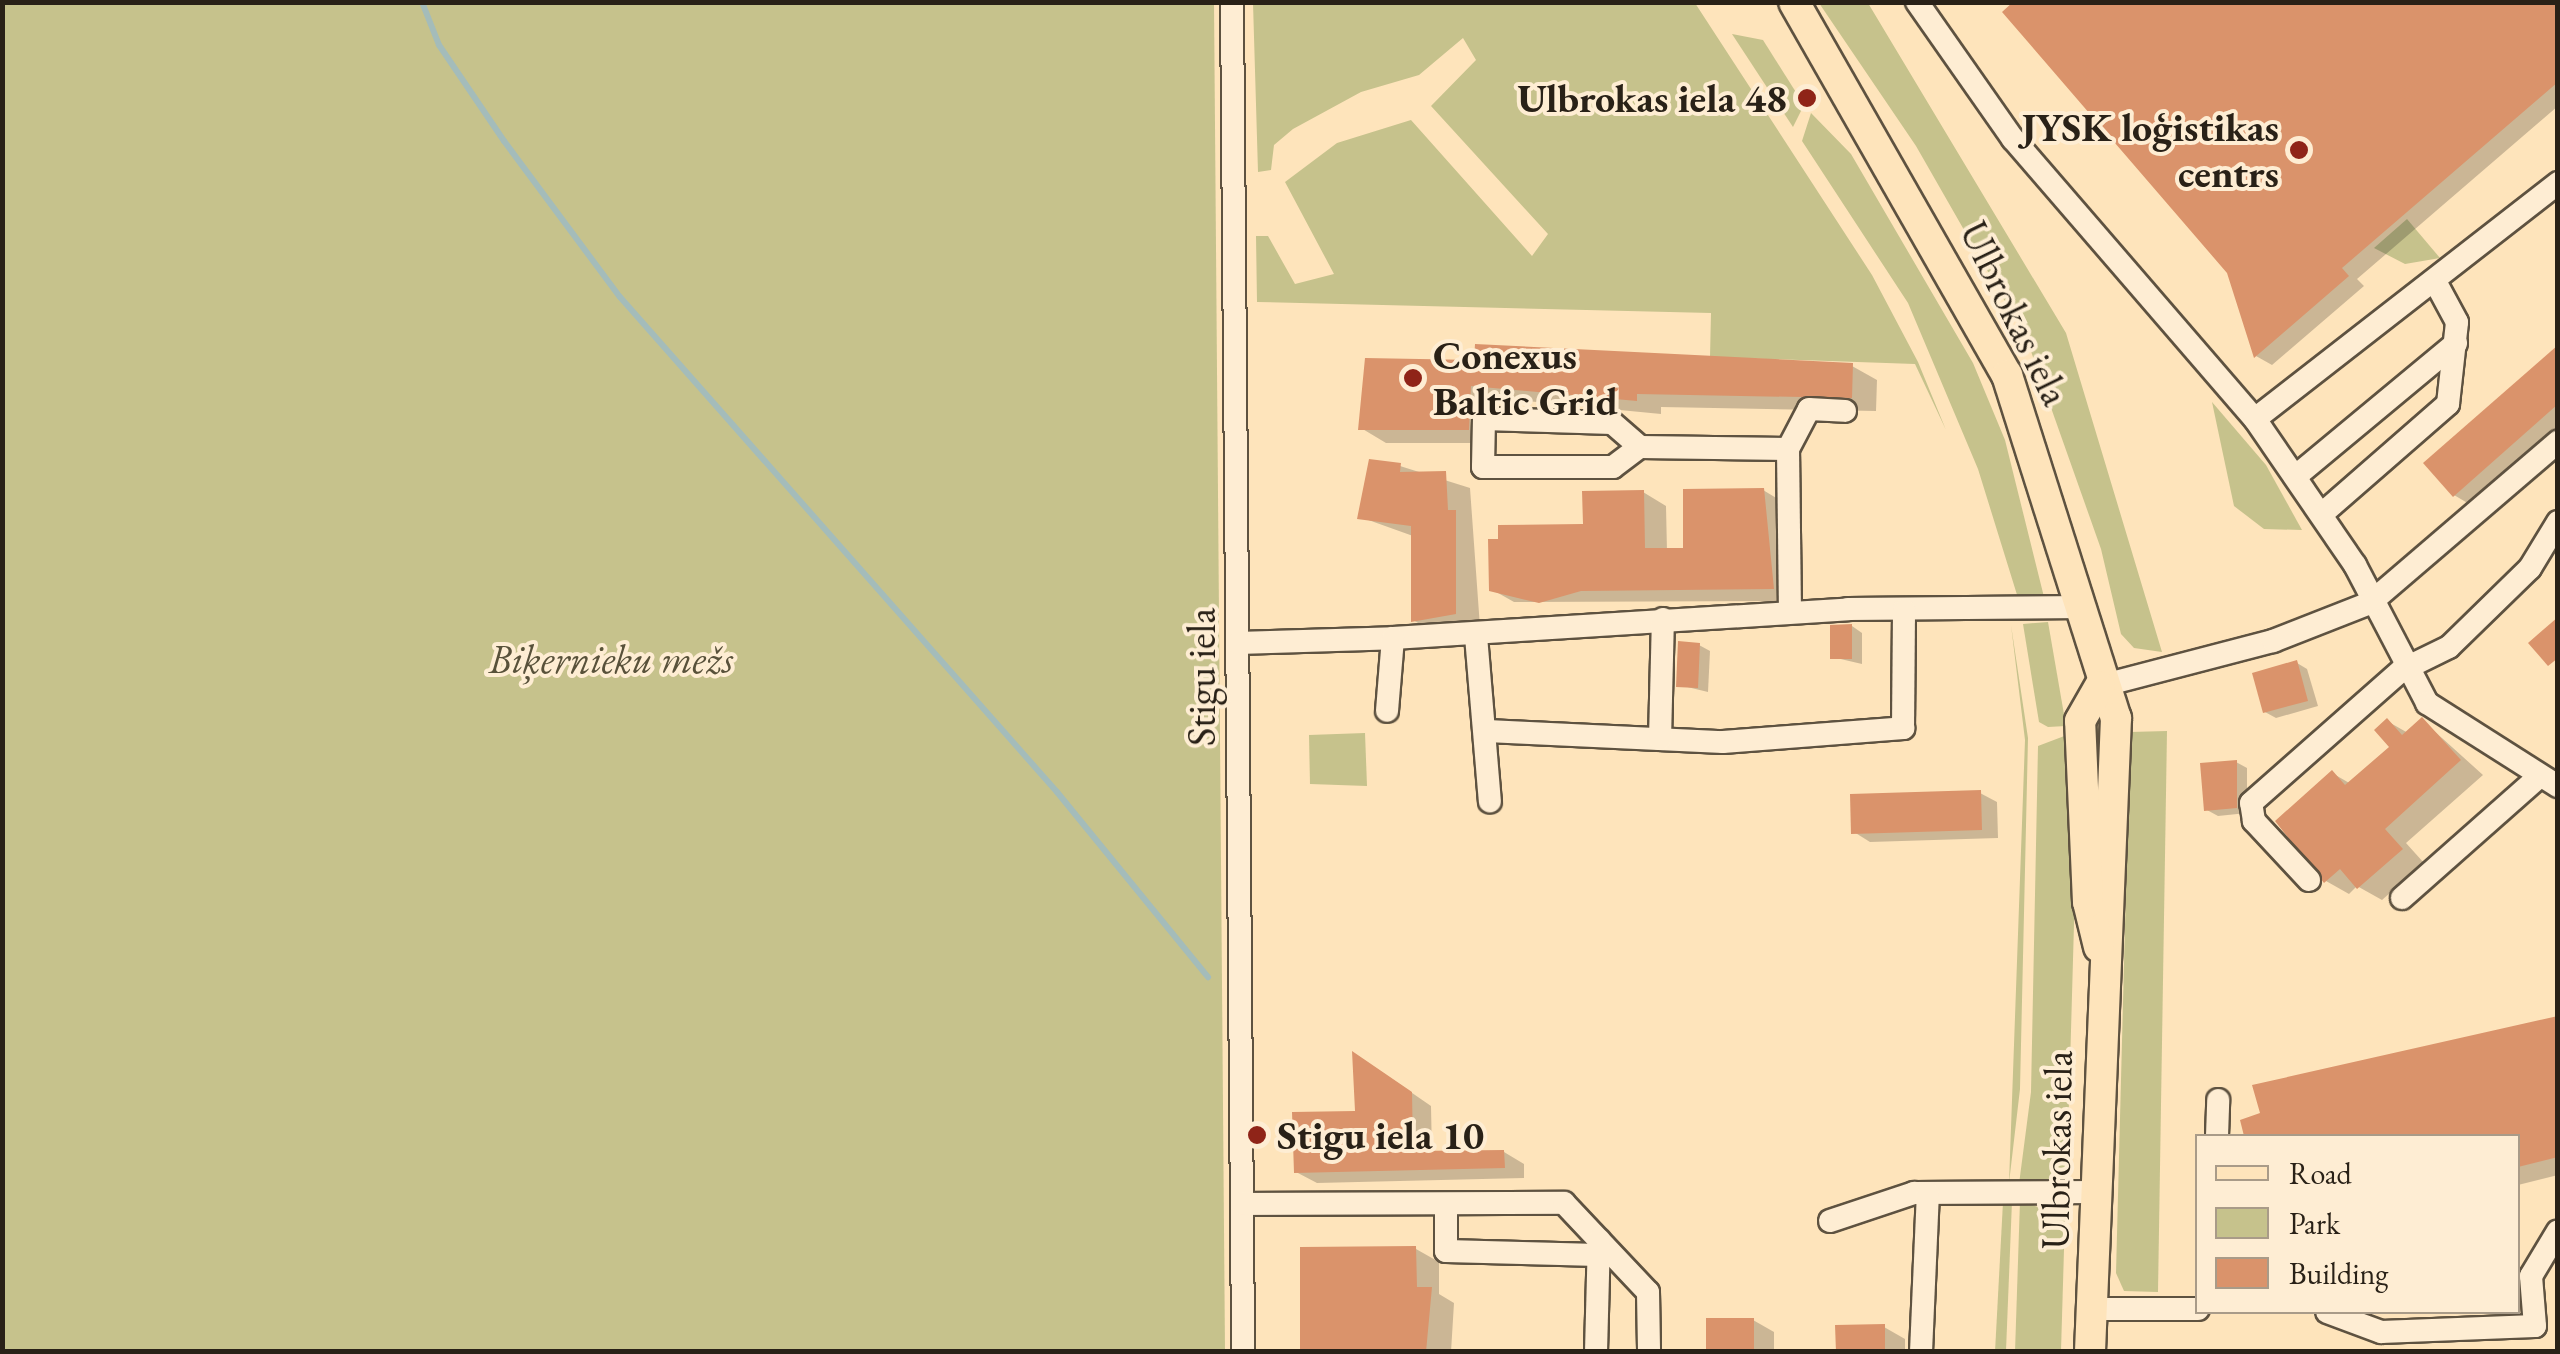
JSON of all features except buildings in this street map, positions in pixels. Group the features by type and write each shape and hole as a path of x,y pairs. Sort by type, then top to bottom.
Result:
{"main road":[{"name":"Ulbrokas iela","path":"1794,2 2007,375 2084,607 2100,686 2117,727 2115,894 2100,950 2090,1352"}],"street":[{"name":"Stigu iela","path":"1232,2 1243,1352"},
{"path":"1917,2 2013,138 2255,420 2323,513 2402,670 2426,704 2549,781 2402,898"},
{"path":"2255,420 2399,302 2437,284 2558,183"},
{"path":"2323,513 2448,404 2456,342 2453,306 2437,284"},
{"path":"2296,476 2456,342"},
{"path":"1790,612 1788,449 1809,410 1844,411"},
{"path":"1640,448 1612,423 1484,419 1483,467 1613,467 1640,448 1788,449"},
{"path":"2100,686 2273,641 2370,604 2558,442"},
{"path":"2309,880 2254,822 2252,803 2402,670 2449,647 2530,568 2558,522"},
{"path":"1238,643 1476,636 1790,612 2084,607"},
{"path":"1487,732 1660,739 1903,728 1904,610"},
{"path":"1660,739 1663,619"},
{"path":"1476,636 1490,801"},
{"path":"1387,711 1394,638"},
{"path":"2217,1134 2218,1100"},
{"path":"1830,1222 1928,1193 2096,1192"},
{"path":"1921,1352 1928,1193"},
{"path":"1242,1204 1564,1203 1648,1292 1649,1352"},
{"path":"1446,1206 1446,1251 1599,1244"},
{"path":"2332,1314 2381,1332 2546,1330 2524,1276 2558,1231"},
{"path":"1596,1352 1599,1244"},
{"path":"2092,1309 2195,1309"}],"green space":[{"name":"Biķernieku mežs","path":"3,2 1214,3 1225,1351 3,1351"},
{"path":"1253,3 1695,3 1872,275 1918,362 1946,430 1915,364 1710,357 1711,313 1257,302 1256,236 1268,236 1295,284 1334,274 1285,182 1337,143 1411,120 1532,256 1548,234 1431,106 1476,60 1463,38 1419,75 1361,92 1293,129 1274,145 1271,170 1258,172"},
{"path":"1819,3 1868,3 2066,333 2162,652 2134,648 2121,634 2101,549 2027,340 1916,146"},
{"path":"1732,34 1763,40 1804,105 1793,127"},
{"path":"1811,113 1851,154 1973,363 2005,440 2044,597 2018,598 1978,469 1908,303 1802,141"},
{"path":"2407,219 2440,258 2405,264 2374,248"},
{"path":"2212,402 2266,465 2302,530 2264,529 2234,506"},
{"path":"2048,622 2066,726 2048,727 2039,722 2023,624"},
{"path":"2011,625 2028,738 2020,1089 2009,1183 2025,740"},
{"path":"2167,731 2158,1292 2124,1291 2116,1273 2130,732"},
{"path":"1365,733 1367,786 1310,784 1309,735"},
{"path":"2067,735 2076,853 2067,1173 2048,1185 2019,1184 2031,1092 2038,746"},
{"path":"2012,1201 2006,1351 1995,1352 2003,1202"},
{"path":"2020,1201 2065,1216 2061,1351 2015,1352"}],"waterway":[{"path":"422,2 439,45 504,141 620,297 1057,792 1208,977"}],"place":[{"name":"Ulbrokas iela 48","path":"1807,98"},
{"name":"JYSK loģistikas centrs","path":"2299,150"},
{"name":"Conexus Baltic Grid","path":"1413,378"},
{"name":"Stigu iela 10","path":"1257,1135"}]}
